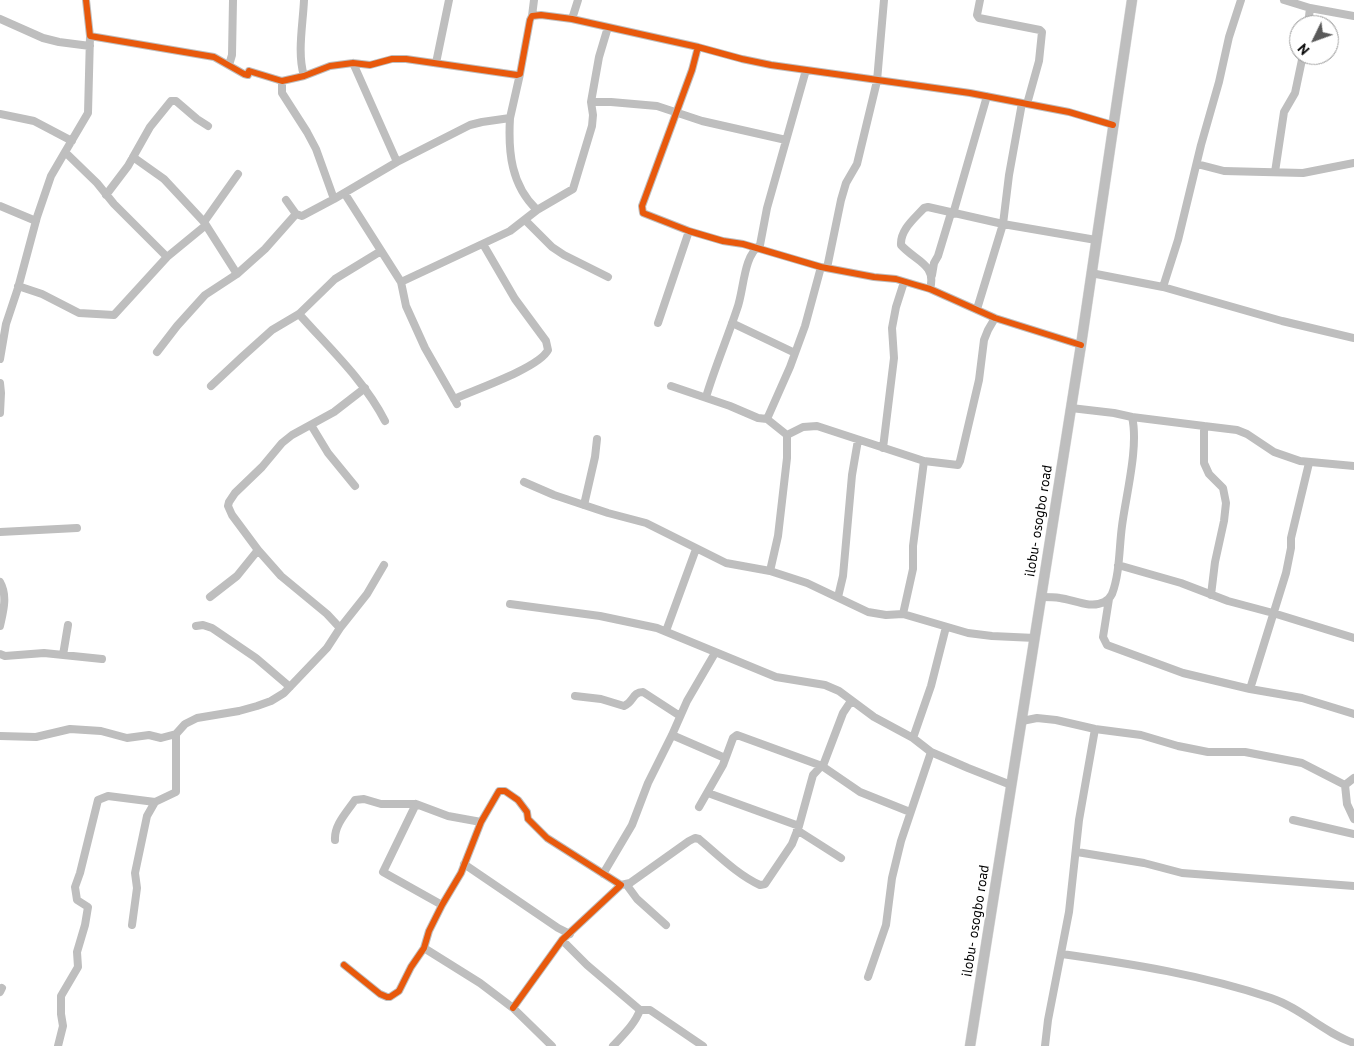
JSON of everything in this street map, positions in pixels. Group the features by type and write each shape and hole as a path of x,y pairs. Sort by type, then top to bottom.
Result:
{"main road":[{"name":"ilobu- osogbo road","path":"970,1046 1081,345 1132,0"}],"street":[{"path":"0,359 3,323 18,286 51,176 88,113 90,36 86,0"},
{"path":"230,66 233,0"},
{"path":"304,0 302,68 304,76"},
{"path":"436,63 449,0"},
{"path":"534,0 510,118 509,143 513,171 522,193 537,210"},
{"path":"572,20 578,0"},
{"path":"767,419 805,326 824,267 846,183 858,164 876,81 884,0"},
{"path":"977,309 1003,224 1009,175 1025,103 1039,61 1042,32 1040,30 979,18 977,15 980,0"},
{"path":"1163,287 1178,240 1229,37 1241,0"},
{"path":"1284,0 1310,8 1354,16"},
{"path":"1309,15 1310,8"},
{"path":"532,16 541,15 608,27 698,46 742,59 1025,103 1069,112 1113,125"},
{"path":"0,20 43,38 90,46"},
{"path":"401,282 510,231 537,210 573,189 592,126 591,102 599,57 608,27"},
{"path":"90,36 204,54 222,60 248,75 249,71 282,81 304,76 330,66 370,65 392,59 436,63 512,76 520,74"},
{"path":"698,46 692,70 642,206 642,212 689,231 824,267 874,277 896,279 930,289 995,318 1081,345"},
{"path":"353,64 397,162"},
{"path":"1275,172 1284,112 1295,92 1300,65"},
{"path":"706,397 738,309 745,273 755,248 760,245 767,208 806,70"},
{"path":"282,81 282,93 308,132 334,199"},
{"path":"930,289 933,280 934,264 952,214 987,96"},
{"path":"106,195 133,157 150,127 173,100 208,126"},
{"path":"591,102 657,106 702,121 786,140"},
{"path":"0,114 34,122 72,141"},
{"path":"286,200 296,214 302,216 345,194 397,162 470,125 510,118"},
{"path":"65,152 97,183 114,204 166,257"},
{"path":"133,157 164,179 205,224 237,274"},
{"path":"1196,164 1224,171 1303,173 1354,163"},
{"path":"18,286 48,297 80,313 114,315 166,257 205,224 238,174"},
{"path":"345,194 401,282 406,306 424,348 456,401 520,371 542,358 548,350 545,339 515,300 482,244"},
{"path":"0,206 36,222"},
{"path":"932,275 925,265 901,245 901,237 904,231 924,208 928,207 952,214 1096,240"},
{"path":"157,352 205,295 237,274 265,249 296,214"},
{"path":"525,220 552,247 608,277"},
{"path":"658,323 689,231"},
{"path":"211,386 272,330 300,314 334,279 381,251"},
{"path":"1091,273 1163,287 1282,321 1354,338"},
{"path":"883,448 894,358 892,328 904,282"},
{"path":"300,314 365,388 385,421"},
{"path":"787,435 803,427 818,426 924,460 956,465 960,461 979,380 984,340 995,318"},
{"path":"732,323 795,353"},
{"path":"0,383 0,413"},
{"path":"670,386 706,397 758,418 767,419 787,435"},
{"path":"340,628 327,614 281,576 258,550 232,515 228,506 230,498 262,467 282,443 292,435 346,404 365,388"},
{"path":"1071,408 1237,430 1247,434 1274,452 1309,463 1354,466"},
{"path":"1132,417 1134,435 1118,565 1112,594 1109,599 1103,637 1107,645 1183,673 1250,689 1302,698 1354,714"},
{"path":"311,425 328,453 355,486"},
{"path":"1204,426 1204,463 1209,474 1223,488 1226,503 1211,595"},
{"path":"770,571 780,520 787,458 787,435"},
{"path":"584,505 595,457 597,439"},
{"path":"838,597 843,576 852,475 858,440"},
{"path":"903,614 913,570 913,546 924,460"},
{"path":"1250,689 1286,573 1291,538 1309,463"},
{"path":"524,482 584,505 646,522 726,563 770,571 807,583 868,612 886,615 903,614 946,627 992,636 1035,638"},
{"path":"0,532 77,528"},
{"path":"666,631 696,549"},
{"path":"210,597 237,576 258,550"},
{"path":"0,736 36,737 70,729 101,731 127,738 149,735 161,738 176,734 185,724 198,718 238,711 271,701 290,687 327,648 367,594 384,565"},
{"path":"1118,565 1181,583 1228,601 1354,638"},
{"path":"0,582 4,592 0,626"},
{"path":"1041,596 1088,605 1103,603 1109,599"},
{"path":"510,604 608,618 666,631 776,677 825,685 874,717 913,738 931,752 1011,785"},
{"path":"196,626 203,625 212,628 256,658 290,687"},
{"path":"63,655 68,626"},
{"path":"913,738 923,714 946,627"},
{"path":"0,654 5,656 44,653 102,659"},
{"path":"603,874 632,825 648,783 687,701 715,653"},
{"path":"575,696 601,699 624,706 631,702 634,694 643,692 680,716"},
{"path":"513,1008 562,940 624,885 695,838 699,839 758,884 764,884 792,844 810,782 815,770 822,766 843,713 851,701"},
{"path":"1022,721 1037,718 1056,720 1095,729 1141,735 1178,746 1208,752 1245,752 1302,763 1345,786"},
{"path":"1045,1046 1048,1020 1062,954 1077,852 1079,820 1095,729"},
{"path":"58,1046 63,1026 61,996 78,967 77,952 88,907 77,900 75,886 98,800 108,796 155,802 176,792 176,734"},
{"path":"672,735 725,758"},
{"path":"698,807 708,793 733,738 737,735 822,766 860,792 910,812"},
{"path":"868,976 886,925 896,859 931,752"},
{"path":"1345,786 1354,778"},
{"path":"1345,786 1347,804 1354,819"},
{"path":"344,965 380,994 390,997 400,991 411,967 424,948 429,931 464,864 480,822 499,791 505,791 518,800 527,812 528,819 547,838 603,874 624,885 666,925"},
{"path":"708,793 798,828 841,858"},
{"path":"335,840 334,834 341,820 355,800 364,798 381,804 416,804 448,816 480,822"},
{"path":"132,926 137,888 136,873 147,816 155,802"},
{"path":"416,804 383,872 442,905"},
{"path":"1293,820 1354,834"},
{"path":"1077,852 1144,863 1182,874 1354,886"},
{"path":"464,864 558,928 570,934"},
{"path":"562,940 587,965 640,1010 650,1010 702,1046"},
{"path":"424,948 480,983 513,1008 552,1046"},
{"path":"1062,954 1111,961 1214,981 1271,998 1300,1011 1354,1044"},
{"path":"613,1046 626,1033 640,1010"}],"cycle path":[{"path":"86,0 90,36 214,57 244,74 248,75 249,71 282,81 304,76 330,66 353,63 370,65 392,59 406,59 517,75 520,74 530,20 532,16 541,15 572,19 771,65 970,93 1069,112 1113,125"},
{"path":"698,47 692,70 642,206 643,213 689,231 723,241 743,244 821,267 874,277 896,279 930,289 995,318 1081,345"},
{"path":"344,965 380,994 390,997 399,991 411,967 424,948 429,931 461,873 481,822 499,791 505,791 518,800 527,812 528,819 547,838 621,885 562,940 513,1008"}]}
